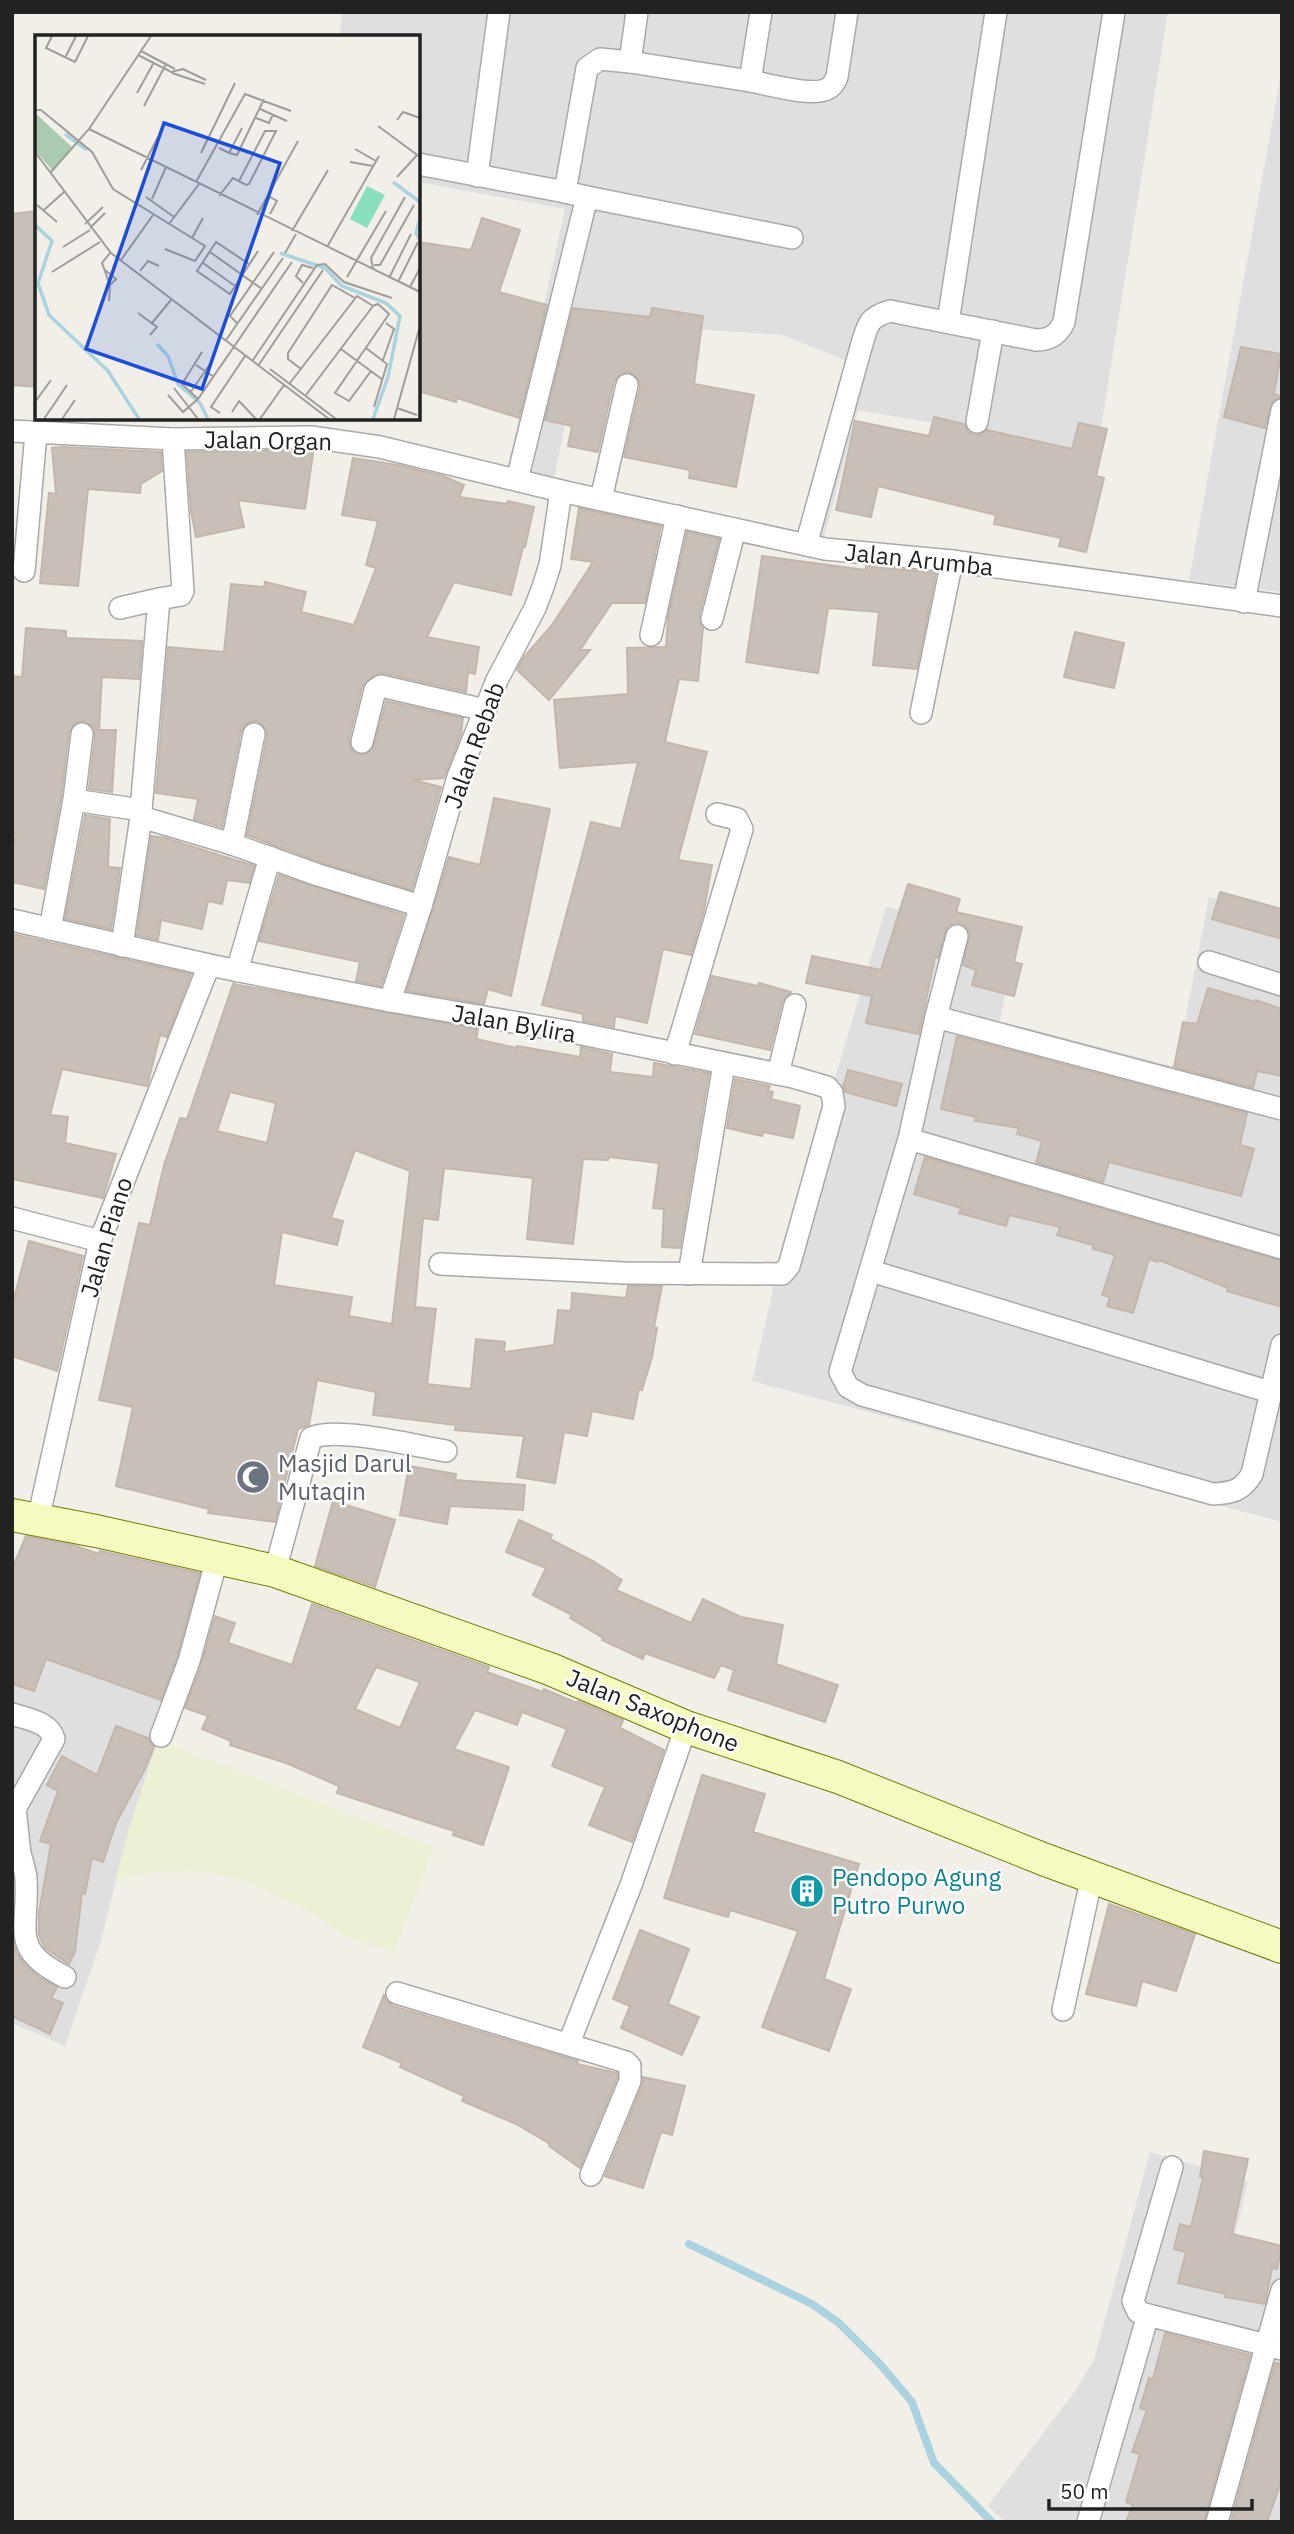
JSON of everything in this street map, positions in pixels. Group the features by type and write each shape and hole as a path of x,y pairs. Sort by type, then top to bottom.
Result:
{"main road":[{"name":"Jalan Saxophone","path":"25,1517 275,1571 550,1669 686,1727 838,1777 1282,1947"}],"street":[{"path":"477,176 499,12"},
{"path":"630,62 637,12"},
{"path":"750,81 761,12"},
{"path":"565,192 587,68 591,63 600,60 630,62 825,91 833,85 837,77 847,12"},
{"path":"948,322 996,12"},
{"path":"806,545 868,324 875,316 890,312 1043,340 1060,331 1064,322 1114,12"},
{"path":"420,164 792,238"},
{"path":"517,480 587,197"},
{"path":"977,422 993,331"},
{"path":"601,499 627,385"},
{"path":"1244,602 1282,410"},
{"name":"Jalan Organ","path":"12,431 173,439 312,428 561,491"},
{"path":"24,571 36,433"},
{"path":"120,608 181,595 183,583 173,439"},
{"name":"Jalan Arumba","path":"561,491 825,549 952,561 1282,606"},
{"name":"Jalan Rebab","path":"390,1001 458,777 497,680 535,608 543,587 550,565 561,491"},
{"path":"652,635 677,516"},
{"path":"712,619 735,529"},
{"path":"921,713 952,561"},
{"path":"122,946 141,813 159,599"},
{"path":"362,742 375,690 381,686 485,710"},
{"path":"50,929 74,800 82,734"},
{"path":"232,844 254,734"},
{"path":"74,800 141,813 318,876 421,906"},
{"path":"675,1054 742,829 737,819 716,814"},
{"path":"237,971 270,858"},
{"name":"Jalan Bylira","path":"12,920 237,971 577,1033 778,1074 827,1087 835,1100 786,1270 777,1275 689,1274"},
{"path":"957,936 909,1139 843,1357 840,1372 848,1387 862,1395 1213,1494 1232,1493 1246,1485 1252,1474 1282,1345"},
{"path":"1209,962 1282,985"},
{"name":"Jalan Piano","path":"25,1517 100,1241 209,965"},
{"path":"778,1074 794,1005"},
{"path":"936,1017 1282,1109"},
{"path":"440,1264 689,1274 724,1063"},
{"path":"909,1139 1282,1248"},
{"path":"12,1218 100,1241"},
{"path":"871,1271 1270,1392"},
{"path":"275,1571 311,1438 325,1434 372,1438 446,1451"},
{"path":"161,1736 189,1661 217,1559"},
{"path":"12,1714 47,1726 54,1739 14,1807 26,1877 23,1929 27,1947 42,1966 65,1977"},
{"path":"569,2043 631,1885 686,1727"},
{"path":"1063,2010 1092,1876"},
{"path":"397,1993 626,2062 630,2066 630,2081 590,2175"},
{"path":"1172,2166 1133,2301 1138,2312 1274,2347"},
{"path":"1217,2522 1274,2347 1282,2290"},
{"path":"1088,2522 1148,2315"}],"shaded area":[{"path":"342,12 1168,12 1097,452 858,410 824,538 798,532 847,361 782,335 587,322 554,479 508,467 565,209 420,182 420,35 340,35"},
{"path":"1282,69 1282,592 1189,581"},
{"path":"1209,897 1282,919 1282,1522 752,1381 778,1268 886,907 1016,939 1000,1021 1176,1067"},
{"path":"12,1605 184,1660 128,1832 101,1941 65,2046 12,2023"},
{"path":"1150,2152 1248,2181 1235,2236 1282,2251 1282,2522 1005,2522 988,2506 1075,2391 1094,2360"}],"green space":[{"path":"158,1740 434,1847 394,1952 347,1937 303,1908 243,1881 201,1871 159,1872 116,1879 128,1832"}],"building":[{"path":"35,211 35,387 12,385 12,214"},
{"path":"482,218 520,230 499,292 547,305 519,418 457,398 456,402 420,392 420,242 471,250"},
{"path":"573,308 650,317 652,308 703,316 694,384 754,395 736,487 689,478 690,470 624,457 640,388 639,381 631,372 623,373 614,381 598,452 568,446 572,426 545,420"},
{"path":"1241,347 1281,354 1274,394 1282,397 1272,402 1265,428 1224,417"},
{"path":"934,417 964,424 968,432 974,435 987,430 1072,449 1079,423 1107,429 1096,476 1104,478 1086,552 1059,546 1061,538 994,524 996,515 878,486 871,517 836,510 855,421 929,436"},
{"path":"52,448 161,452 162,471 141,484 140,493 88,489 78,586 40,583 49,493 56,494"},
{"path":"290,450 313,453 305,509 238,500 244,527 196,537 191,511 187,452"},
{"path":"353,458 443,476 464,485 459,497 507,504 508,501 534,507 511,595 454,582 427,637 479,647 475,674 468,672 466,692 383,673 374,675 362,687 349,739 352,751 358,754 366,754 374,746 386,701 463,718 461,734 444,778 413,780 441,787 412,890 322,863 247,835 267,737 266,729 257,721 249,722 241,731 222,827 194,819 198,799 156,793 168,647 224,652 231,584 264,587 265,582 306,592 301,612 354,625 376,568 366,565 378,521 342,515"},
{"path":"579,508 661,526 645,603 612,603 580,650 590,650 549,700 517,670 524,657 552,625 593,562 571,559"},
{"path":"687,532 719,539 699,616 703,628 698,681 679,679 665,742 707,752 678,860 712,865 704,910 691,955 663,949 647,1023 615,1016 614,1027 583,1021 583,1014 542,1005 591,822 621,829 638,762 560,768 554,700 628,694 627,648 666,647 668,617"},
{"path":"762,556 866,570 866,566 936,573 917,669 873,665 879,612 828,608 818,673 746,662"},
{"path":"26,628 66,631 66,638 142,641 139,679 102,677 99,730 116,730 112,792 89,789 94,728 84,721 78,722 69,732 61,798 44,889 12,882 12,852 16,834 12,833 12,676 22,677"},
{"path":"1075,632 1124,643 1114,688 1064,677"},
{"path":"494,798 550,809 511,996 488,989 484,1004 407,991 449,857 480,865"},
{"path":"85,815 110,819 108,867 120,868 111,929 65,919"},
{"path":"151,836 254,866 249,883 227,880 222,904 208,901 202,929 161,920 158,940 137,935"},
{"path":"279,875 404,915 381,986 356,981 360,962 259,941"},
{"path":"908,884 960,899 956,912 1022,927 1014,962 1022,964 1014,996 972,985 976,970 963,965 970,933 967,927 960,923 947,927 938,958 935,957 919,1034 866,1023 872,996 806,983 812,956 881,970"},
{"path":"1220,892 1282,909 1282,939 1212,919"},
{"path":"12,934 191,974 167,1037 160,1035 147,1086 62,1069 50,1115 68,1117 65,1143 116,1154 103,1198 12,1179"},
{"path":"712,976 758,986 759,983 791,992 782,1002 770,1050 695,1034"},
{"path":"233,984 478,1029 476,1039 517,1048 580,1057 581,1047 612,1054 610,1072 653,1077 654,1063 709,1073 680,1248 662,1247 664,1209 653,1208 659,1163 609,1157 608,1160 583,1159 573,1244 527,1239 533,1178 444,1168 438,1220 423,1218 415,1307 436,1309 427,1384 471,1389 476,1339 505,1342 504,1352 554,1345 558,1310 571,1311 572,1293 626,1298 628,1286 662,1286 654,1327 657,1328 652,1357 642,1390 639,1389 633,1419 592,1411 587,1436 564,1432 555,1483 517,1477 524,1436 455,1430 456,1425 373,1415 376,1392 317,1380 309,1425 298,1429 275,1522 208,1513 209,1509 116,1486 133,1407 99,1400 139,1223 150,1225 164,1165 180,1118 187,1119","holes":["230,1092 276,1103 267,1143 217,1131","355,1150 410,1171 392,1324 349,1316 352,1297 274,1285 282,1232 337,1245 343,1221 331,1218"]},
{"path":"1208,988 1282,1009 1282,1076 1257,1071 1253,1088 1174,1067 1183,1022 1197,1024"},
{"path":"957,1036 1247,1113 1240,1145 1254,1149 1241,1196 1109,1162 1103,1182 1036,1163 1042,1141 1017,1134 1019,1128 975,1121 976,1117 941,1109"},
{"path":"848,1070 902,1084 896,1106 845,1092 843,1087"},
{"path":"735,1079 770,1086 768,1091 773,1092 771,1099 800,1106 793,1138 763,1132 762,1136 727,1128"},
{"path":"925,1157 1282,1261 1282,1307 1227,1291 1228,1288 1159,1260 1149,1259 1133,1313 1107,1306 1110,1297 1102,1295 1115,1255 1093,1249 1093,1245 1057,1235 1060,1227 1009,1215 1006,1226 959,1213 961,1208 914,1194"},
{"path":"29,1241 83,1256 57,1371 12,1356 12,1306"},
{"path":"409,1466 456,1474 455,1480 525,1485 523,1510 450,1506 447,1524 400,1515"},
{"path":"333,1501 395,1520 375,1587 315,1566"},
{"path":"519,1520 552,1535 550,1539 593,1561 622,1580 616,1590 691,1623 703,1599 741,1617 783,1625 776,1664 838,1685 825,1722 728,1690 734,1670 721,1665 714,1678 645,1653 643,1659 602,1640 603,1638 570,1618 572,1615 533,1595 546,1568 506,1552"},
{"path":"26,1536 73,1545 99,1554 100,1551 200,1573 177,1657 161,1700 46,1659 34,1691 12,1684 12,1569"},
{"path":"312,1604 489,1667 487,1672 543,1692 544,1689 577,1703 578,1701 623,1720 620,1728 664,1750 632,1842 589,1825 605,1787 552,1766 567,1729 522,1712 517,1725 475,1710 454,1749 509,1767 483,1845 453,1835 454,1831 337,1793 339,1786 286,1763 230,1745 231,1741 202,1729 208,1716 185,1708 201,1666 215,1616 235,1623 228,1643 292,1665","holes":["376,1667 420,1682 400,1728 355,1709"]},
{"path":"116,1726 148,1738 154,1747 116,1823 103,1862 92,1858 85,1894 82,1893 75,1952 69,1964 45,1948 39,1935 39,1913 51,1844 40,1841 58,1791 47,1785 62,1756 97,1775"},
{"path":"702,1775 765,1794 753,1832 859,1864 824,1979 851,1989 829,2051 762,2027 798,1931 730,1910 728,1917 664,1898"},
{"path":"1109,1904 1195,1934 1176,1991 1142,1981 1136,2006 1086,1994"},
{"path":"640,1930 689,1949 668,2004 699,2017 682,2055 621,2028 630,2006 613,1999"},
{"path":"12,1934 16,1952 25,1965 57,1987 51,1998 63,2003 50,2034 12,2016"},
{"path":"384,1995 393,2006 578,2061 577,2064 617,2073 580,2168 549,2146 550,2144 516,2124 462,2101 464,2096 400,2067 402,2063 363,2047"},
{"path":"643,2077 685,2086 672,2135 661,2132 643,2188 605,2176 642,2086"},
{"path":"1204,2151 1248,2159 1232,2234 1282,2246 1277,2269 1272,2268 1265,2304 1225,2297 1226,2294 1178,2283 1186,2252 1174,2249 1180,2224 1191,2227 1203,2178 1200,2177"},
{"path":"1165,2333 1250,2355 1204,2522 1126,2522 1133,2505 1126,2502 1140,2454 1132,2452 1147,2410 1140,2408 1149,2378 1153,2379"},
{"path":"1275,2363 1282,2364 1282,2479 1267,2522 1231,2522"}],"waterway":[{"path":"689,2244 812,2304 839,2323 879,2363 912,2402 934,2463 992,2522"}],"place":[{"name":"Masjid Darul Mutaqin","path":"253,1477"},
{"name":"Pendopo Agung Putro Purwo","path":"807,1891"}]}
